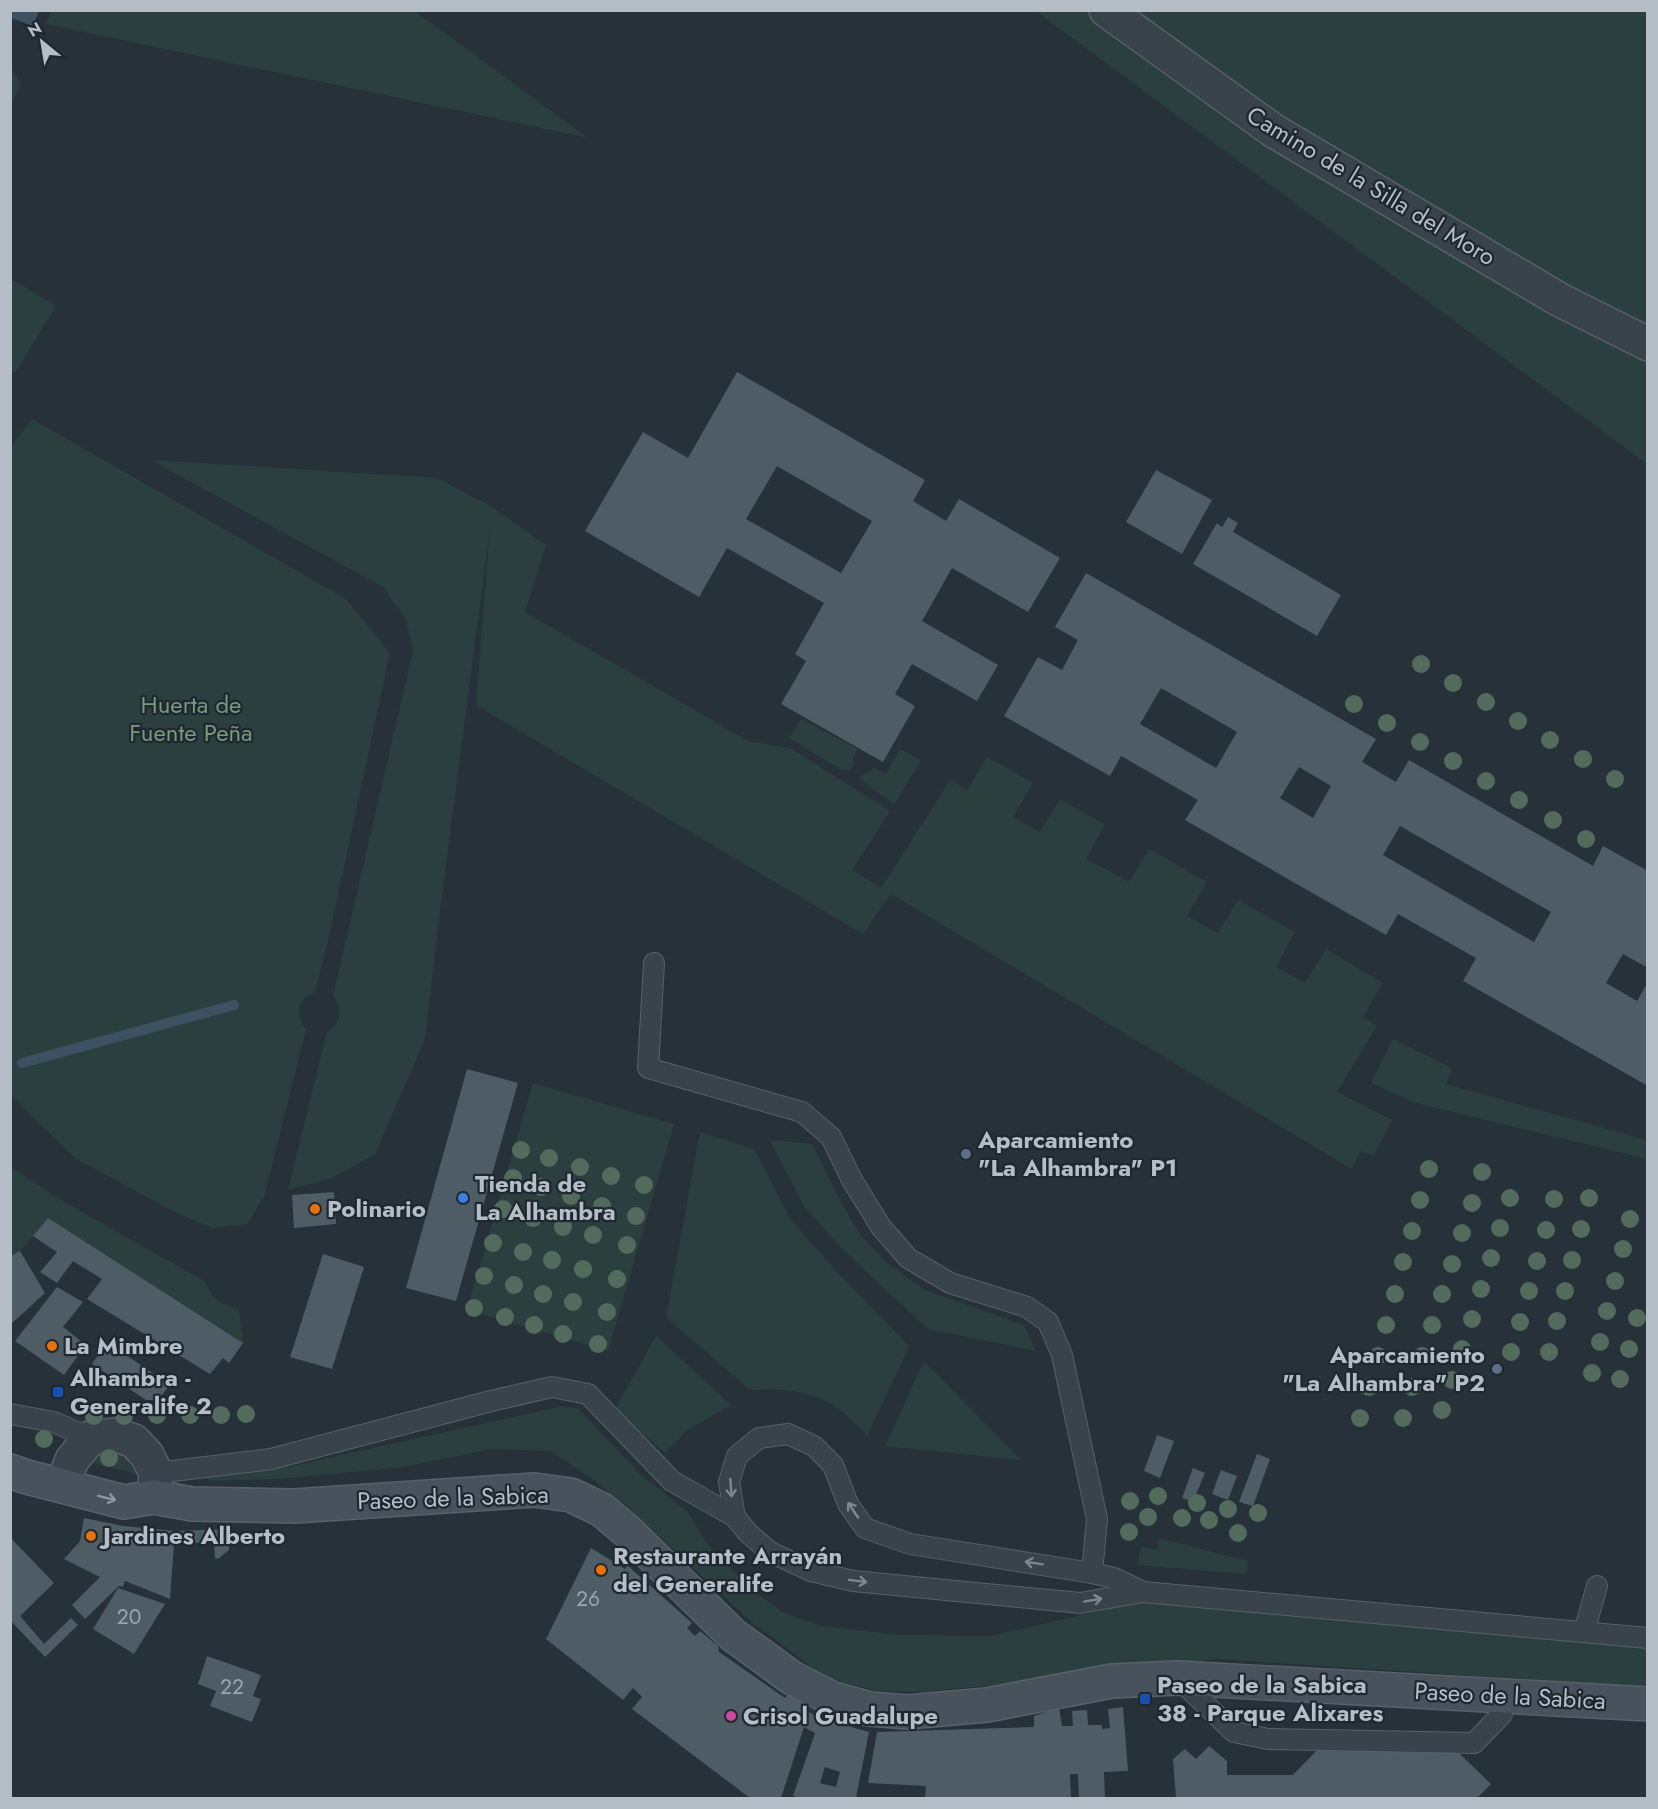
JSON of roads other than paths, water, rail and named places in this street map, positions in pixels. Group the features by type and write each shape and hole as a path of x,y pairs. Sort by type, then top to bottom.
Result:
{"street":[{"name":"Camino de la Silla del Moro","path":"1106,10 1274,131 1560,300 1647,344"},
{"path":"69,1467 90,1438 117,1435 134,1441 147,1455 155,1485"},
{"path":"10,1457 15,1456 155,1485"},
{"path":"10,1471 27,1478 124,1502 155,1485"},
{"name":"Paseo de la Sabica","path":"155,1485 192,1504 295,1506 534,1490 571,1495 602,1510 627,1531 733,1635 792,1678 832,1699 870,1709 908,1712 987,1705 1112,1681 1178,1678 1647,1704"}],"lane":[{"path":"654,963 648,1068 802,1112 831,1137 852,1180 880,1227 908,1258 950,1283 1027,1307 1048,1322 1062,1355 1096,1518 1092,1573"},
{"path":"155,1485 271,1459 552,1387 588,1394 672,1481 735,1517 748,1533 770,1552 811,1571 853,1581 1080,1603 1143,1592 1647,1638"},
{"path":"10,1414 54,1422 90,1438"},
{"path":"735,1517 729,1482 737,1456 759,1438 788,1434 814,1446 833,1465 848,1504 865,1528 910,1544 1114,1578 1143,1592"},
{"path":"1584,1632 1597,1586"},
{"path":"1178,1678 1234,1732 1268,1739 1474,1743 1502,1714 1503,1695"}],"water":[{"path":"11,10 39,11 33,26 11,18"}],"waterway":[{"path":"22,1063 234,1005"}],"place":[{"name":"Aparcamiento \"La Alhambra\" P1","path":"966,1154"},
{"name":"Tienda de La Alhambra","path":"463,1198"},
{"name":"Polinario","path":"315,1209"},
{"name":"La Mimbre","path":"52,1346"},
{"name":"Aparcamiento \"La Alhambra\" P2","path":"1497,1369"},
{"name":"Alhambra - Generalife 2","path":"58,1392"},
{"name":"Jardines Alberto","path":"91,1536"},
{"name":"Restaurante Arrayán del Generalife","path":"601,1570"},
{"name":"Paseo de la Sabica 38 - Parque Alixares","path":"1145,1699"},
{"name":"Crisol Guadalupe","path":"731,1716"}],"park label":[{"name":"Huerta de Fuente Peña","path":"191,719"}]}
